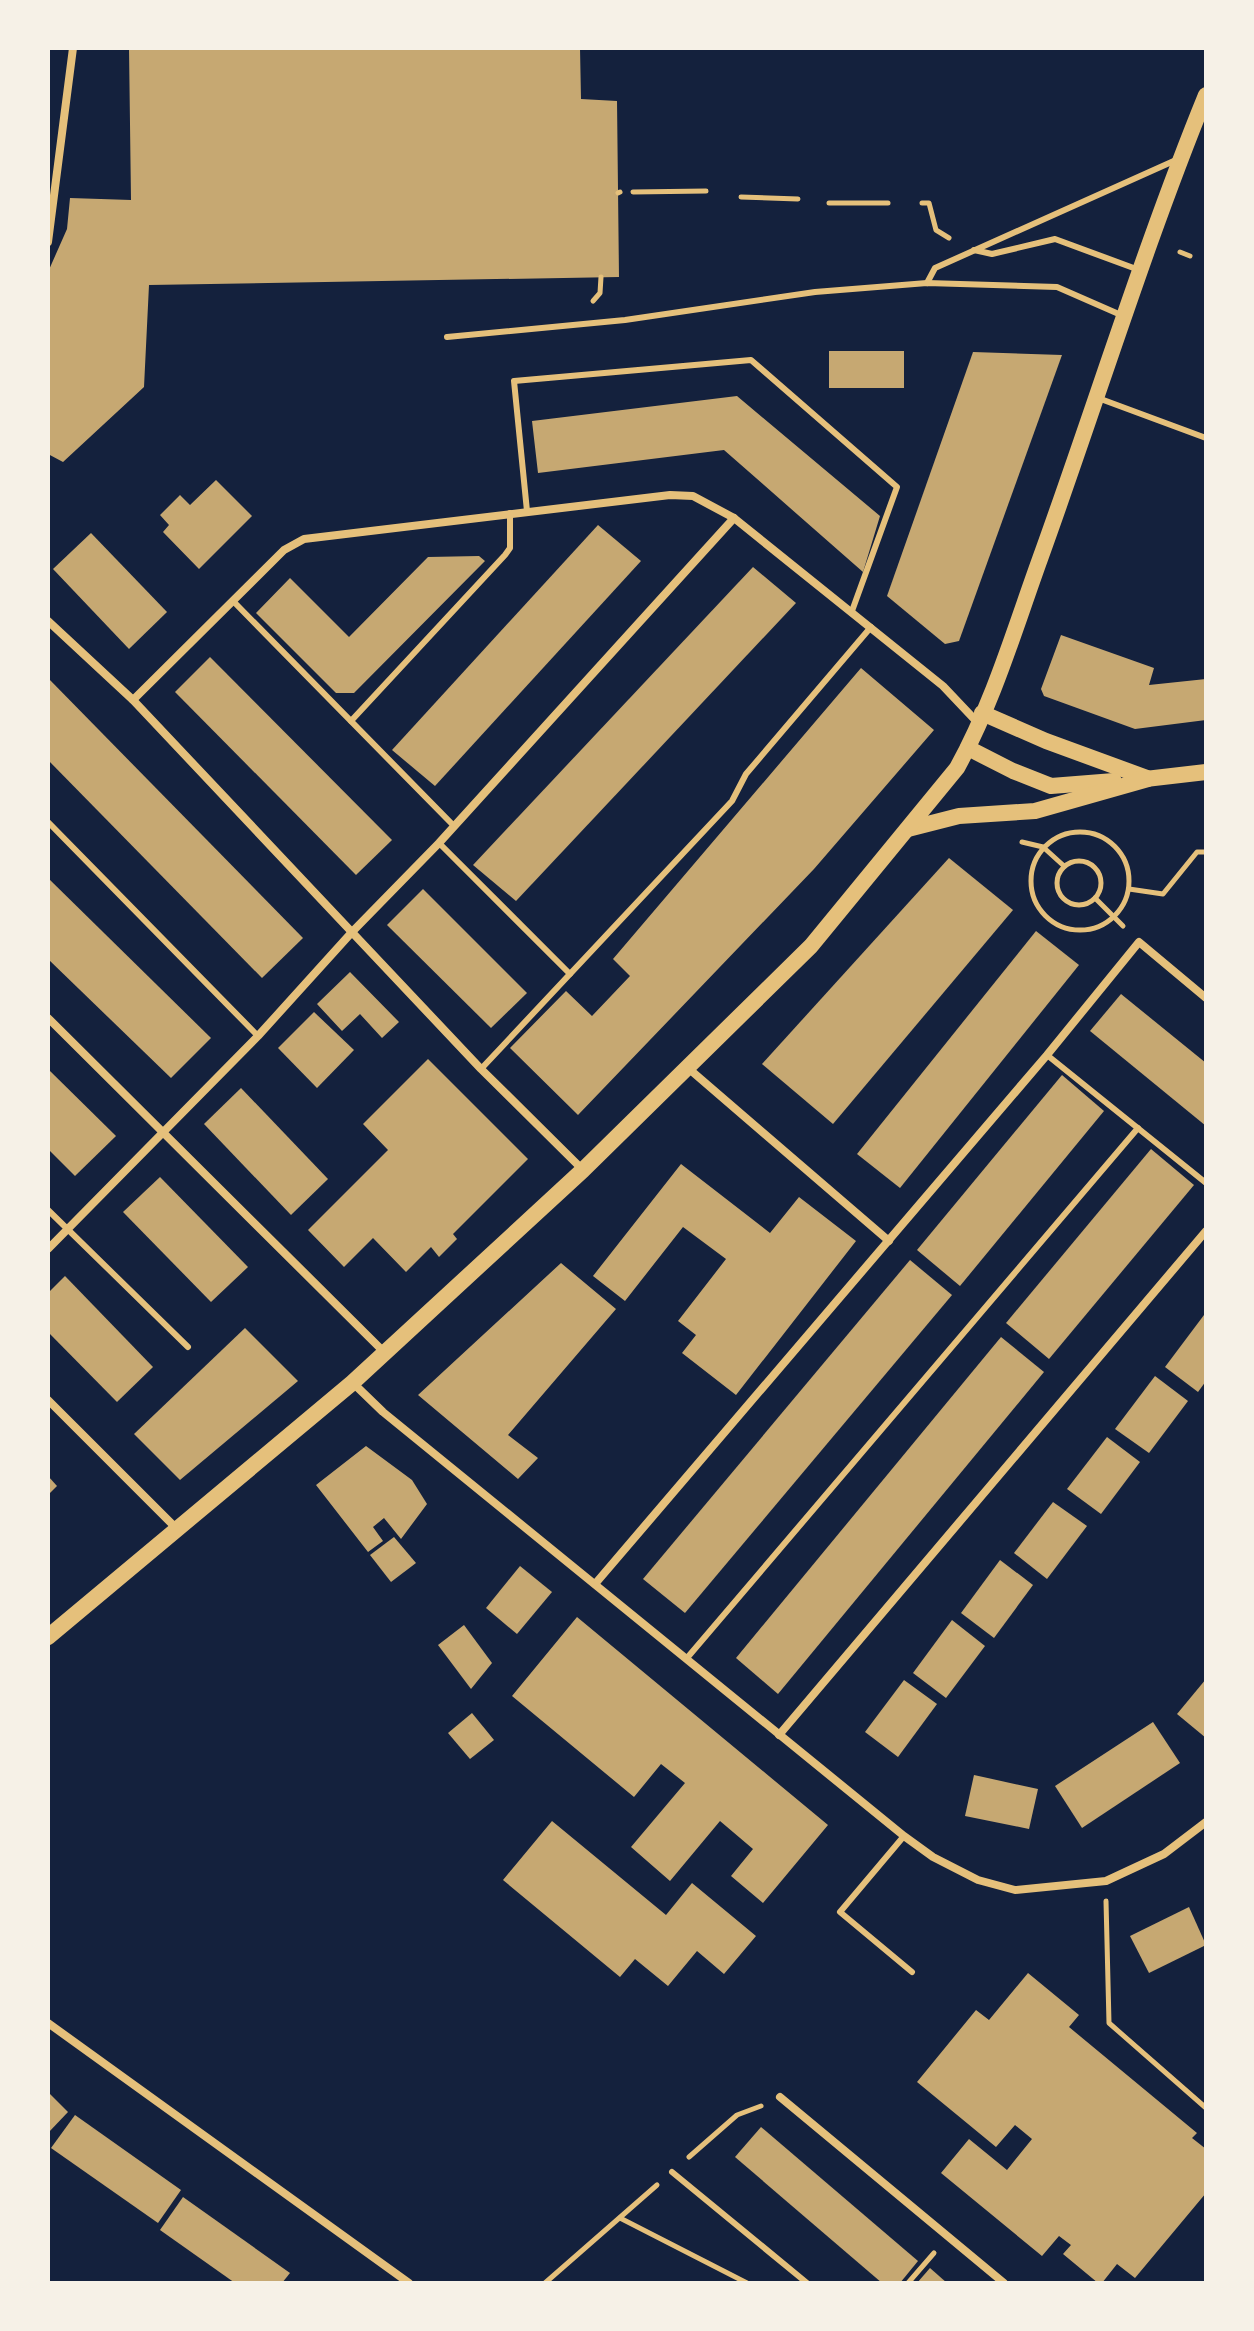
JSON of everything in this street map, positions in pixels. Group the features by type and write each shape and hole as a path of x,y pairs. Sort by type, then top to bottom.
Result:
{"main road":[{"path":"48,1637 352,1383 583,1170 811,946 957,768 980,718 1098,398 1180,158 1206,95"},
{"path":"980,718 1148,779"},
{"path":"968,748 1051,786 1206,772"},
{"path":"907,830 959,816 1035,811 1148,779"}],"street":[{"path":"48,242 73,48"},
{"path":"133,700 284,550 304,539 670,495 693,496 734,518 980,718"},
{"path":"48,1249 258,1036 353,931 439,843 734,518"},
{"path":"48,621 133,700 481,1069 583,1170"},
{"path":"595,1584 1047,1055 1139,942 1206,998"},
{"path":"48,1018 385,1354"},
{"path":"688,1068 889,1241"},
{"path":"779,1735 1206,1231"},
{"path":"352,1383 383,1412 933,1857 978,1880 1015,1890 1106,1881 1164,1854 1206,1822"},
{"path":"48,1400 177,1529"},
{"path":"48,2023 409,2283"},
{"path":"780,2097 1004,2283"}],"lane":[{"path":"927,283 935,268 1180,158"},
{"path":"974,250 992,254 1055,239 1140,271"},
{"path":"447,337 625,320 815,292 927,283 1057,287 1124,317"},
{"path":"527,511 514,381 751,360 897,487 852,611"},
{"path":"1098,398 1206,438"},
{"path":"351,721 505,555 510,548 510,513"},
{"path":"233,601 454,826"},
{"path":"481,1069 732,801 746,774 871,627"},
{"path":"48,822 258,1036"},
{"path":"439,843 570,974"},
{"path":"1047,1055 1206,1183"},
{"path":"687,1658 1138,1128"},
{"path":"48,1210 188,1347"},
{"path":"904,1836 840,1912 912,1972"},
{"path":"672,2172 807,2283"}],"path":[{"path":"633,192 706,191"},
{"path":"741,197 798,199"},
{"path":"829,203 888,203"},
{"path":"922,203 929,203 936,230 949,238"},
{"path":"1180,252 1190,256"},
{"path":"582,303 591,303 596,299 600,293 601,277"},
{"path":"1071,832 1087,832 1115,846 1129,874 1129,889 1124,905 1100,927 1083,931 1066,929 1051,921 1039,909 1031,894 1030,876 1043,847 1056,837 1071,832"},
{"path":"1043,847 1064,866"},
{"path":"1129,889 1163,894 1197,852 1206,852"},
{"path":"1085,861 1097,870 1101,885 1095,898 1075,905 1063,898 1057,878 1064,866 1085,861"},
{"path":"1095,898 1114,917"},
{"path":"1106,1881 1109,2023 1206,2108"},
{"path":"620,2218 747,2283"},
{"path":"908,2283 947,2238"}],"building":[{"path":"129,48 580,48 581,99 617,101 619,277 149,285 144,387 63,462 48,454 48,272 67,229 70,198 131,200"},
{"path":"829,351 904,351 904,388 829,388"},
{"path":"973,352 1062,355 959,641 945,644 887,596"},
{"path":"737,396 880,516 863,572 724,450 538,473 532,421"},
{"path":"216,480 252,516 199,569 163,532 169,525 160,515 180,495 190,505"},
{"path":"598,525 641,561 435,786 392,750"},
{"path":"91,533 167,612 129,649 53,569"},
{"path":"479,556 485,561 354,693 336,693 256,613 290,578 349,637 428,557"},
{"path":"753,567 796,603 516,901 473,865"},
{"path":"1061,635 1154,668 1149,685 1206,679 1206,720 1135,729 1044,696 1041,689"},
{"path":"210,657 392,840 356,875 175,692"},
{"path":"861,668 934,730 814,869 578,1115 510,1048 566,991 592,1016 630,976 613,959"},
{"path":"48,678 303,938 262,978 48,760"},
{"path":"949,858 1013,910 833,1124 762,1064"},
{"path":"48,878 211,1038 171,1078 48,959"},
{"path":"423,889 527,993 491,1028 387,925"},
{"path":"1036,931 1079,965 900,1188 857,1154"},
{"path":"350,972 399,1022 382,1038 360,1014 342,1031 317,1004"},
{"path":"1121,994 1206,1063 1206,1126 1090,1031"},
{"path":"314,1012 354,1050 317,1088 278,1048"},
{"path":"428,1059 528,1159 453,1234 457,1239 439,1257 431,1247 406,1272 373,1238 344,1267 308,1230 388,1150 363,1124"},
{"path":"48,1069 116,1136 75,1176 48,1149"},
{"path":"1062,1075 1104,1111 960,1286 917,1250"},
{"path":"241,1088 328,1179 291,1215 204,1124"},
{"path":"1151,1149 1194,1185 1049,1359 1006,1323"},
{"path":"681,1164 770,1233 799,1197 856,1241 736,1395 682,1353 696,1335 678,1321 726,1259 683,1227 625,1301 593,1276"},
{"path":"160,1177 248,1267 211,1302 123,1212"},
{"path":"910,1260 952,1295 685,1613 643,1579"},
{"path":"561,1263 616,1309 508,1435 538,1458 518,1479 418,1395"},
{"path":"65,1276 153,1367 117,1402 48,1332 48,1293"},
{"path":"1204,1315 1206,1381 1198,1392 1165,1367"},
{"path":"245,1328 298,1381 180,1480 134,1434"},
{"path":"1001,1337 1044,1372 778,1694 736,1658"},
{"path":"1155,1376 1188,1401 1149,1453 1115,1429"},
{"path":"1107,1437 1140,1462 1101,1514 1067,1489"},
{"path":"366,1446 412,1480 427,1504 401,1539 384,1518 373,1527 383,1541 368,1552 316,1485"},
{"path":"48,1476 57,1486 48,1495"},
{"path":"1053,1502 1087,1526 1047,1579 1014,1553"},
{"path":"394,1537 416,1563 391,1582 370,1555"},
{"path":"1000,1560 1033,1585 994,1638 961,1613"},
{"path":"520,1566 552,1592 517,1634 486,1608"},
{"path":"577,1617 828,1825 763,1903 731,1876 753,1849 720,1821 670,1881 631,1847 685,1783 661,1764 634,1797 512,1696"},
{"path":"952,1620 985,1646 946,1698 913,1673"},
{"path":"464,1625 492,1663 471,1689 438,1645"},
{"path":"1206,1679 1206,1738 1177,1714"},
{"path":"904,1680 937,1704 898,1757 865,1732"},
{"path":"472,1713 494,1740 470,1759 448,1733"},
{"path":"1153,1722 1180,1763 1082,1828 1055,1786"},
{"path":"974,1775 1038,1789 1029,1829 965,1816"},
{"path":"552,1821 666,1915 692,1883 756,1936 724,1974 697,1951 668,1986 635,1959 620,1977 503,1880"},
{"path":"1189,1907 1206,1945 1149,1973 1130,1936"},
{"path":"1028,1973 1079,2015 1069,2027 1197,2133 1192,2138 1206,2149 1206,2193 1135,2278 1117,2264 1102,2283 1098,2283 1063,2254 1071,2245 1059,2236 1042,2256 941,2173 969,2139 1007,2170 1032,2139 1015,2125 996,2147 917,2082 976,2010 989,2020"},
{"path":"48,2092 68,2112 48,2133"},
{"path":"75,2115 181,2190 158,2223 51,2148"},
{"path":"761,2127 918,2261 900,2283 882,2283 735,2157"},
{"path":"183,2197 290,2273 282,2283 235,2283 160,2230"},
{"path":"930,2268 947,2283 917,2283"}]}
